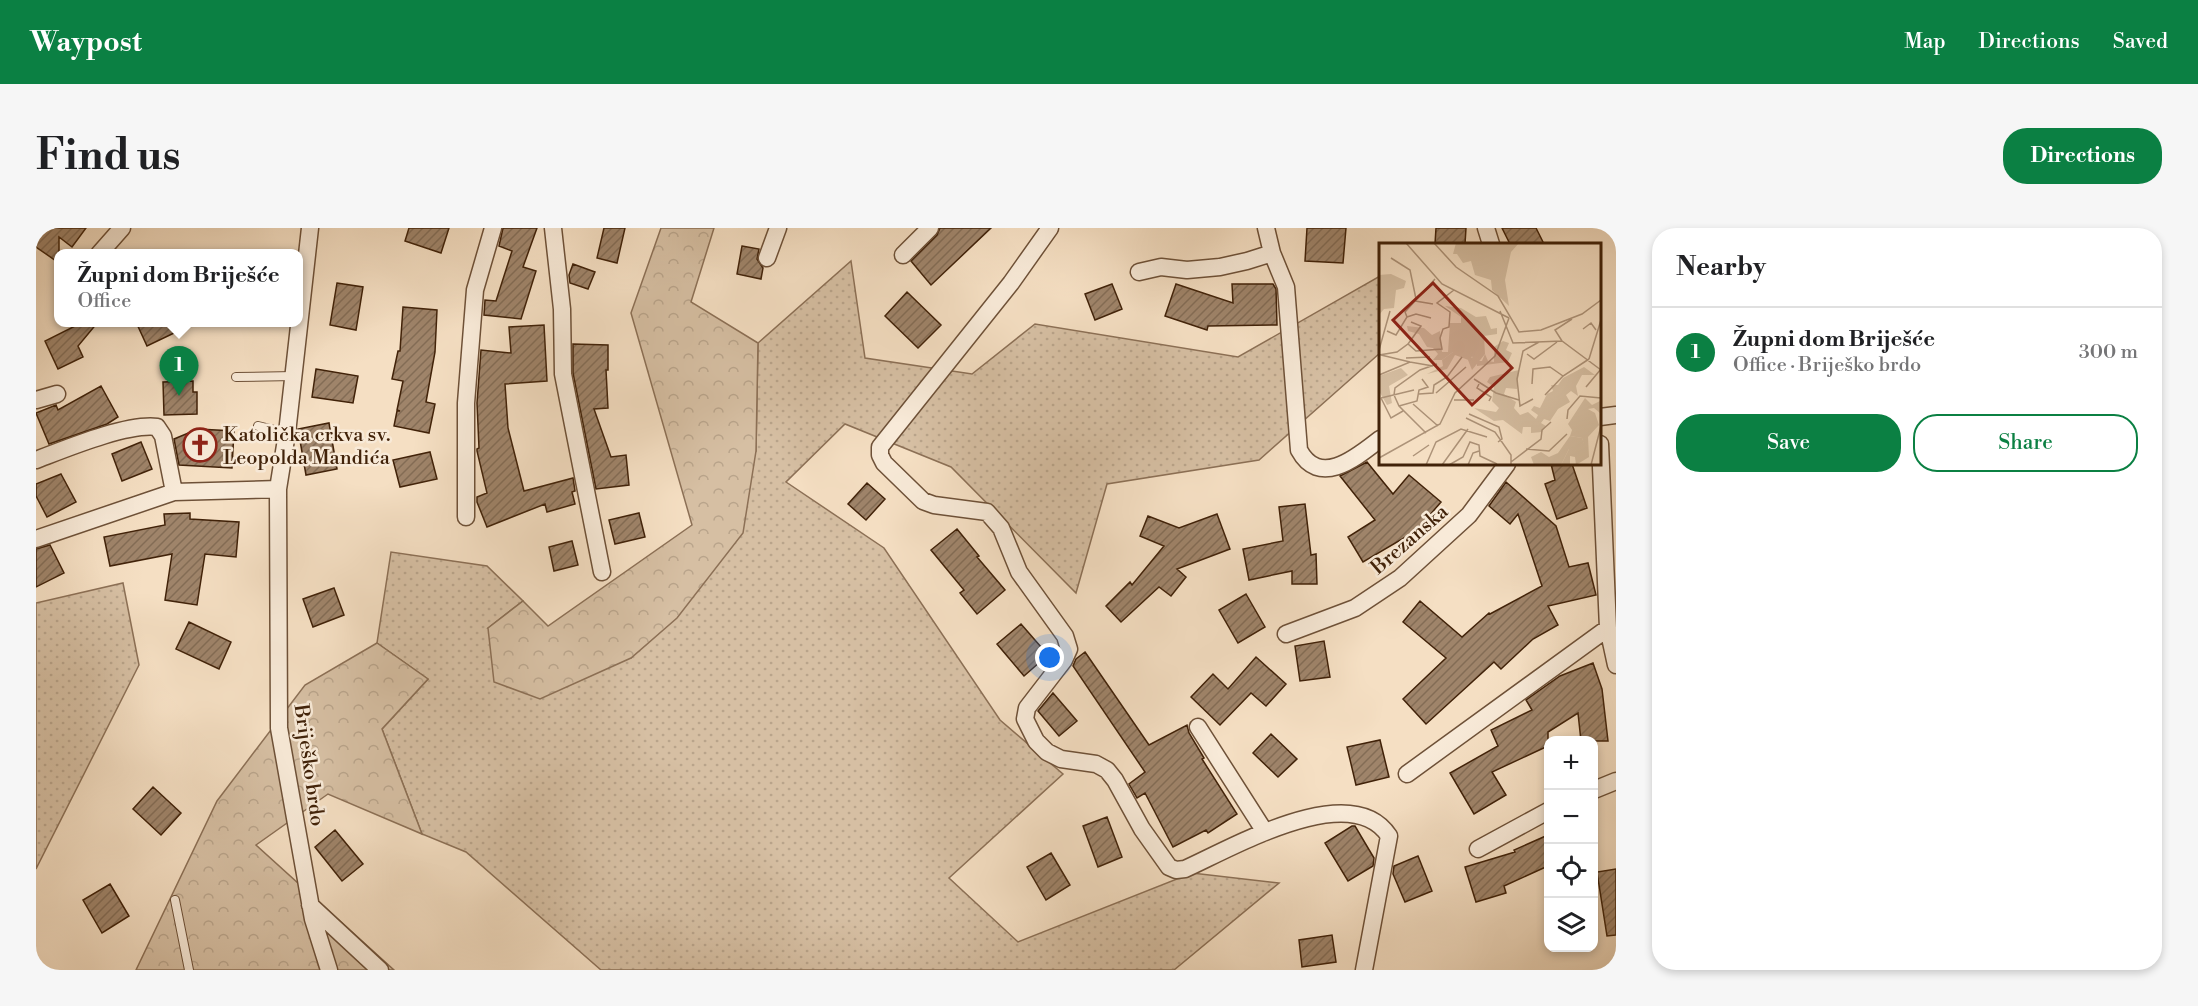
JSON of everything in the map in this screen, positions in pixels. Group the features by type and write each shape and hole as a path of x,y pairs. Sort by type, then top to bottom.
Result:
{"street":[{"path":"103,249 122,228"},
{"name":"Briješko brdo","path":"303,293 310,228"},
{"path":"466,517 466,404 475,290 493,228"},
{"path":"553,228 562,309 563,374 602,572"},
{"path":"767,258 778,228"},
{"path":"903,255 930,228"},
{"path":"1050,228 1011,283 880,447 880,456 884,463 923,501 934,505 987,512 1001,528 1019,572 1065,636 1069,649 1064,660 1027,708 1025,719 1036,741 1047,752 1061,759 1096,764 1107,770 1142,829 1169,867 1176,870 1185,868 1265,832 1334,813 1358,814 1377,821 1384,828 1389,836 1364,970"},
{"path":"1266,228 1272,253 1286,287 1299,450 1304,459 1321,468 1334,468 1356,458 1379,440"},
{"path":"1486,228 1491,243"},
{"path":"1139,272 1161,267 1187,270 1220,267 1272,253"},
{"name":"Briješko brdo","path":"299,327 278,489 279,728 310,905 329,970"},
{"path":"36,400 57,394"},
{"path":"1601,417 1616,415"},
{"path":"36,460 77,444 144,425 157,427 163,436 174,492"},
{"name":"Brezanska","path":"1286,634 1355,608 1400,578 1469,515 1506,465"},
{"path":"1600,465 1608,628 1616,662"},
{"path":"36,539 174,492 278,489"},
{"path":"1407,774 1608,628"},
{"path":"1198,727 1265,832"},
{"path":"1598,788 1616,780"},
{"path":"1478,849 1544,813"},
{"path":"310,905 380,970"}],"lane":[{"path":"236,377 294,376"},
{"path":"258,426 287,433"},
{"path":"176,900 189,970"}],"green space":[{"path":"661,228 714,228 691,302 758,343 756,451 743,533 677,618 631,658 540,699 494,682 488,628 523,601 548,626 692,525 631,313"},
{"path":"851,261 865,358 972,374 1035,324 1238,357 1379,277 1379,354 1259,460 1107,484 1076,593 951,467 845,424 786,482 884,548 1000,720 1063,774 949,878 1018,942 1192,873 1279,883 1174,970 601,970 466,852 422,834 382,729 428,679 377,643 391,552 487,566 523,601 488,628 631,658 756,451 758,343"},
{"path":"123,583 139,665 36,869 36,603"},
{"path":"377,643 428,679 382,729 422,834 328,794 256,845 394,970 136,970 217,801 305,685"}],"building":[{"path":"44,228 86,228 72,247 59,237 59,249 54,249 54,260 36,247 36,239"},
{"path":"409,228 449,228 441,253 405,241"},
{"path":"503,228 537,228 523,267 536,271 521,319 484,315 485,300 496,301 512,251 499,246"},
{"path":"604,228 625,228 617,263 597,258"},
{"path":"940,228 991,228 931,285 911,261 937,235"},
{"path":"1307,228 1346,228 1343,263 1305,261"},
{"path":"1436,228 1466,228 1465,243 1435,243"},
{"path":"1502,228 1536,228 1544,243 1510,243"},
{"path":"742,246 759,249 757,259 763,268 761,279 737,274"},
{"path":"573,264 595,272 588,289 570,283 569,275"},
{"path":"337,283 363,287 356,330 330,325"},
{"path":"1112,284 1122,309 1095,320 1085,294"},
{"path":"1176,284 1233,303 1232,284 1273,284 1276,289 1277,325 1208,326 1207,330 1165,316"},
{"path":"907,292 941,325 918,348 885,316"},
{"path":"403,307 437,310 435,352 426,402 435,404 429,433 394,426 397,411 400,411 397,410 403,381 392,379 398,351 400,351"},
{"path":"544,325 547,381 505,384 508,428 524,491 573,478 575,491 572,492 575,504 547,512 545,504 487,527 477,502 477,497 487,493 477,451 479,448 477,403 481,350 511,353 509,327"},
{"path":"73,327 94,327 78,346 83,357 58,369 45,341"},
{"path":"138,327 187,327 147,346"},
{"path":"573,344 608,345 608,370 606,370 608,408 594,409 611,457 626,455 629,485 596,489 573,373"},
{"path":"316,369 358,376 353,403 312,397"},
{"path":"193,381 193,392 197,392 197,414 164,415 163,382"},
{"path":"101,386 118,417 107,424 49,444 36,413 56,405 58,410"},
{"path":"329,423 337,469 306,475 298,429"},
{"name":"Katolička crkva sv. Leopolda Mandića","path":"198,429 234,431 232,468 179,465 174,439"},
{"path":"141,442 152,469 122,481 112,454"},
{"path":"430,452 437,479 400,487 393,460"},
{"path":"1367,462 1393,494 1409,475 1441,502 1416,531 1363,562 1348,537 1375,520 1340,476"},
{"path":"1551,465 1572,465 1587,508 1557,519 1545,484 1555,480"},
{"path":"61,474 76,502 47,517 36,496 36,484"},
{"path":"1506,482 1556,526 1569,567 1588,563 1596,595 1548,606 1558,625 1533,639 1501,669 1494,662 1426,724 1403,699 1446,658 1403,622 1420,601 1462,637 1489,613 1542,586 1518,514 1510,524 1489,506"},
{"path":"867,483 885,499 866,520 848,504"},
{"path":"1305,504 1311,555 1316,554 1317,584 1292,584 1292,571 1249,580 1243,549 1283,541 1279,507"},
{"path":"190,513 190,519 239,522 236,557 205,554 197,605 165,600 172,554 110,566 104,537 165,525 164,514"},
{"path":"639,513 645,537 615,544 609,520"},
{"path":"1217,514 1230,549 1177,569 1186,577 1171,596 1159,587 1121,622 1106,606 1130,582 1132,585 1164,546 1140,536 1148,516 1179,528"},
{"path":"957,529 1005,590 977,614 960,593 964,590 931,550"},
{"path":"572,541 578,565 554,571 549,547"},
{"path":"50,545 64,573 36,587 36,549"},
{"path":"334,588 344,615 313,627 303,599"},
{"path":"1246,594 1265,627 1238,643 1219,610"},
{"path":"189,622 231,642 219,669 176,649"},
{"path":"1021,624 1048,655 1024,676 997,644"},
{"path":"1324,641 1330,677 1300,681 1295,646"},
{"path":"1085,652 1149,745 1187,725 1189,733 1204,758 1202,759 1237,814 1208,833 1206,830 1173,847 1145,793 1137,798 1129,784 1145,772 1073,666 1076,659"},
{"path":"1256,657 1286,684 1266,706 1251,693 1220,725 1191,697 1213,674 1228,689"},
{"path":"1593,663 1602,689 1608,741 1598,741 1598,736 1580,736 1578,713 1548,732 1548,736 1544,736 1544,748 1492,772 1506,795 1474,814 1450,773 1498,746 1491,730 1532,710 1526,700 1560,676"},
{"path":"1053,693 1077,721 1059,736 1038,711"},
{"path":"1271,734 1297,759 1278,777 1253,753"},
{"path":"1380,740 1389,777 1356,785 1347,747"},
{"path":"153,787 181,813 161,835 133,809"},
{"path":"1107,817 1122,857 1098,867 1083,826"},
{"path":"1355,826 1374,858 1373,866 1348,881 1325,843"},
{"path":"335,830 363,864 342,881 315,847"},
{"path":"1544,837 1544,868 1504,886 1506,893 1476,902 1465,867 1515,852 1514,850"},
{"path":"1051,853 1070,885 1046,900 1027,867"},
{"path":"1418,856 1432,891 1405,902 1393,874 1394,866"},
{"path":"1616,869 1616,935 1607,936 1598,872"},
{"path":"110,884 129,916 102,933 83,900"},
{"path":"1332,935 1336,962 1302,967 1299,940"}],"place":[{"name":"Župni dom Briješće","path":"179,396"},
{"name":"Katolička crkva sv. Leopolda Mandića","path":"200,445"}]}
